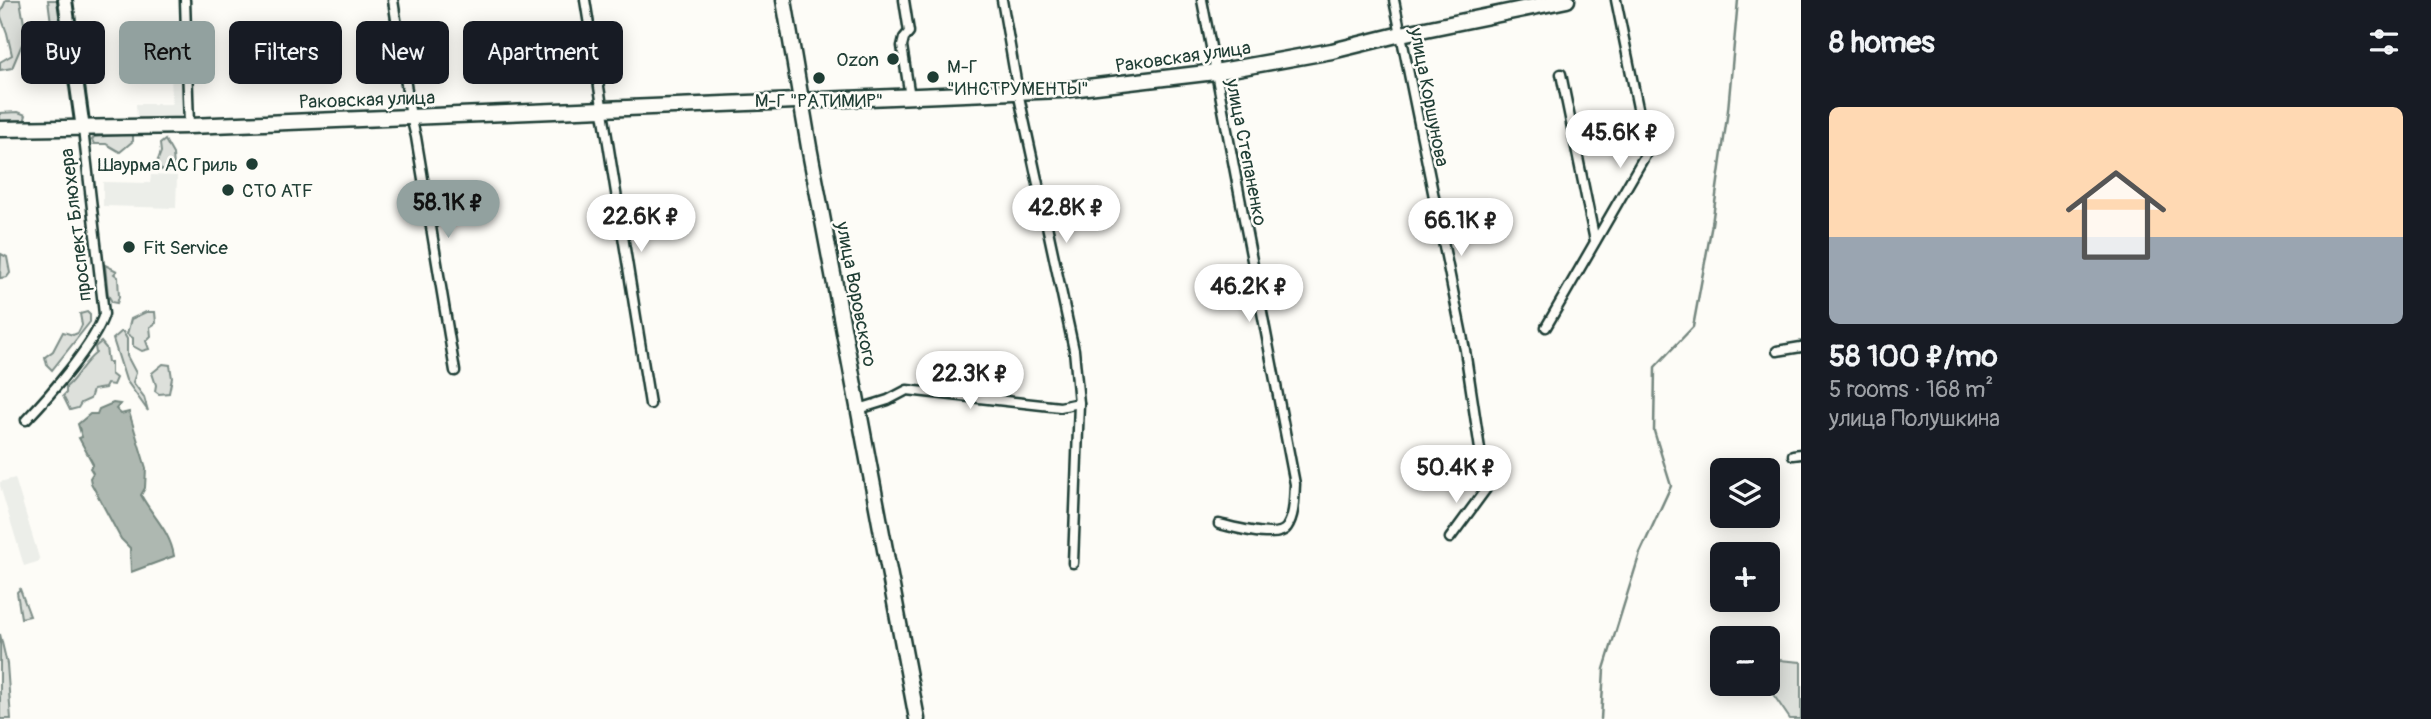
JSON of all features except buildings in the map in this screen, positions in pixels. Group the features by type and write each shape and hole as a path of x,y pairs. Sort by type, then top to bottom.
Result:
{"main road":[{"name":"проспект Блюхера","path":"65,0 83,129"},
{"name":"улица Воровского","path":"784,0 918,719"},
{"name":"Раковская улица","path":"0,129 189,126 802,102 1120,85 1215,72 1332,51 1567,0"}],"street":[{"path":"185,0 189,126"},
{"path":"393,0 455,371"},
{"path":"585,0 650,404"},
{"path":"904,0 909,32 902,46 910,97"},
{"path":"1002,0 1018,92 1074,350 1079,403 1073,563"},
{"name":"улица Степаненко","path":"1202,0 1295,484 1293,513 1286,530 1269,533 1219,524"},
{"name":"улица Коршунова","path":"1394,0 1465,350 1486,489 1450,538"},
{"path":"1546,327 1645,156 1647,148 1616,0"},
{"path":"1561,74 1595,241"},
{"name":"проспект Блюхера","path":"26,420 94,337 104,314 83,129"},
{"path":"1777,351 1801,347"},
{"path":"859,409 888,400 907,390 1060,407 1079,403"}],"shaded area":[{"path":"6,0 20,0 24,21 21,21 21,47 12,68 0,70 0,62 12,55 0,14"},
{"path":"48,0 58,0 61,21 51,21"},
{"path":"171,84 184,84 184,118 137,119 136,104 172,104"},
{"path":"18,112 26,115 24,122 0,121 0,113"},
{"path":"133,134 133,141 120,152 106,144 94,144 92,140 94,137"},
{"path":"165,140 173,154 174,168 168,172 156,165 161,152 160,144"},
{"path":"151,175 177,176 176,208 103,206 103,182 150,183"},
{"path":"1,254 7,257 10,273 7,277 0,278"},
{"path":"105,265 117,271 114,274 118,277 117,303 112,302 108,295"},
{"path":"87,312 90,322 52,370 45,357 53,351 63,332 73,335 78,333 82,325 80,314"},
{"path":"146,312 155,312 156,323 150,327 151,336 146,341 149,349 142,351 133,346 133,338 127,334 131,319"},
{"path":"121,332 127,339 127,356 136,373 133,382 144,397 148,411 126,380 113,339"},
{"path":"101,342 106,348 108,362 111,362 111,374 116,378 113,385 107,384 105,388 93,390 90,399 81,403 78,408 70,410 63,396 66,387 96,353 95,347"},
{"path":"163,364 170,365 172,378 169,393 159,394 155,391 152,373"},
{"path":"113,403 120,404 116,409 121,414 129,412 146,468 145,488 141,495 165,532 174,556 131,572 130,548 121,539 91,483 93,473 90,468 93,464 79,438 82,437 78,424 90,414 97,414 99,409"},
{"path":"15,478 40,561 24,566 0,486 0,482"},
{"path":"20,589 30,616 21,618 17,592"},
{"path":"0,634 7,664 11,719 0,719"},
{"path":"1780,660 1801,662 1801,719 1790,719 1774,696 1780,696"}],"waterway":[{"path":"1601,719 1604,669 1640,553 1671,486 1654,431 1655,367 1693,327 1712,224 1728,110 1738,0"}],"place":[{"name":"Ozon","path":"893,59"},
{"name":"М-Г \"ИНСТРУМЕНТЫ\"","path":"933,77"},
{"name":"М-Г \"РАТИМИР\"","path":"819,78"},
{"name":"Шаурма АС Гриль","path":"252,164"},
{"name":"СТО ATF","path":"228,190"},
{"name":"Fit Service","path":"129,247"}]}
